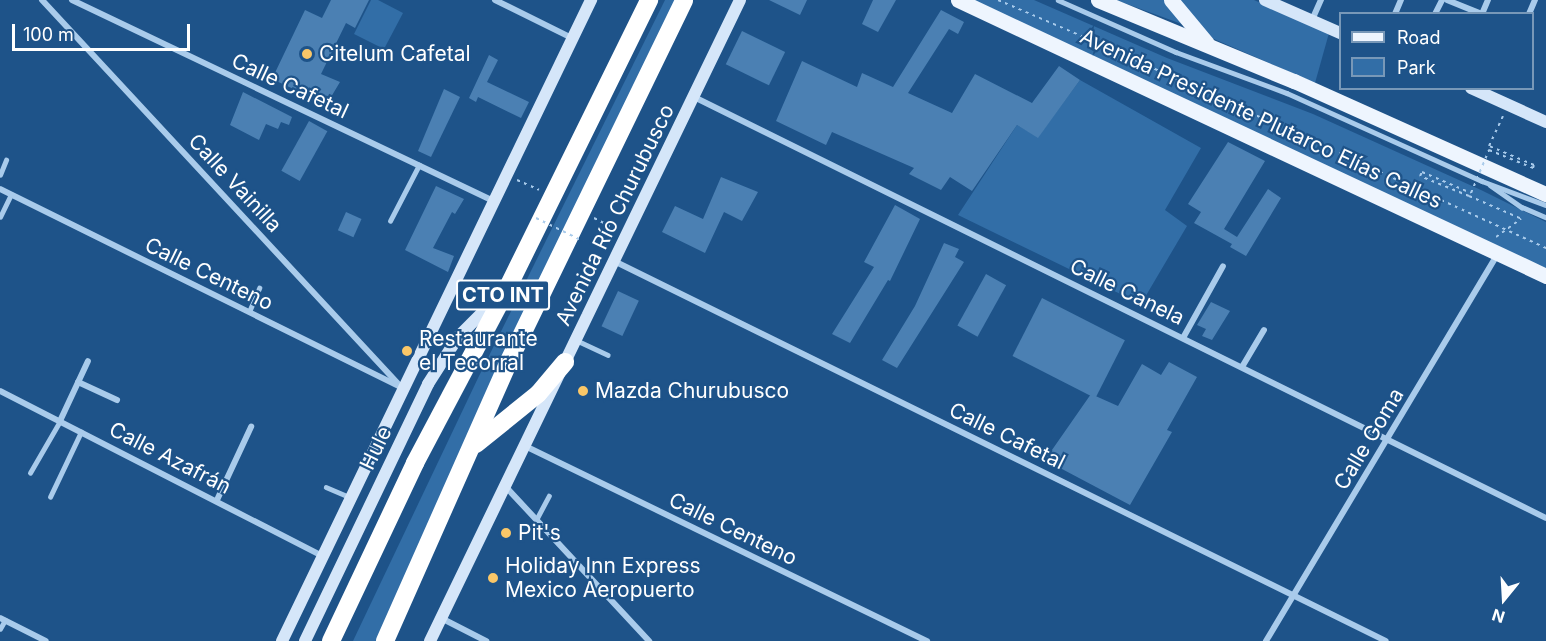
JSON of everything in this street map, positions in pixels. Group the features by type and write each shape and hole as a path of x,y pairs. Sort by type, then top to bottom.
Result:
{"highway":[{"name":"CTO INT","path":"333,636 415,463 507,289 649,0"},
{"name":"CTO INT","path":"385,641 474,445 508,363 588,214 684,0"},
{"path":"474,445 538,394 565,362"}],"main road":[{"name":"CTO INT","path":"282,641 591,0"},
{"name":"Avenida Río Churubusco","path":"430,641 740,0"},
{"name":"Avenida Presidente Plutarco Elías Calles","path":"958,0 1546,276"},
{"name":"Avenida Presidente Plutarco Elías Calles","path":"1098,0 1209,46 1546,194"},
{"path":"1171,0 1209,46"},
{"path":"1266,0 1339,32"},
{"path":"1494,93 1509,104 1546,122"},
{"name":"Hule","path":"305,641 428,384 458,337 507,289"}],"street":[{"name":"Calle Vainilla","path":"42,0 404,389"},
{"name":"Calle Cafetal","path":"72,0 494,201"},
{"path":"495,0 572,38"},
{"path":"1312,20 1321,0"},
{"path":"1447,0 1476,12"},
{"name":"Calle Canela","path":"693,97 1546,519"},
{"name":"Calle Centeno","path":"0,189 404,389"},
{"name":"Calle Goma","path":"1266,641 1388,441 1497,252"},
{"name":"Calle Cafetal","path":"614,261 1386,641"},
{"path":"1183,338 1223,266"},
{"path":"1242,367 1264,330"},
{"path":"60,421 88,361"},
{"path":"78,382 117,400"},
{"name":"Calle Azafrán","path":"0,391 323,556"},
{"path":"217,500 251,427"},
{"name":"Calle Centeno","path":"524,446 927,641"},
{"path":"505,486 649,641"},
{"path":"441,618 486,641"},
{"path":"2,619 46,641"}],"lane":[{"path":"1058,0 1176,52 1287,93 1482,180 1546,205"},
{"path":"0,175 6,160"},
{"path":"390,221 419,165"},
{"path":"1482,180 1522,207 1546,218"},
{"path":"0,218 11,194"},
{"path":"249,312 259,288"},
{"path":"576,340 608,356"},
{"path":"30,473 60,421"},
{"path":"50,496 81,432"},
{"path":"326,487 351,498"},
{"path":"536,520 549,496"},
{"path":"0,629 2,619"}],"path":[{"path":"998,0 1107,47 1546,248"},
{"path":"1497,252 1496,237 1522,219 1420,176 1422,172 1471,193 1489,150 1533,168 1534,165 1489,146 1509,104"},
{"path":"506,175 548,195"},
{"path":"588,214 627,234"},
{"path":"536,218 584,241"}],"green space":[{"path":"371,0 378,0 403,13 384,49 354,34"},
{"path":"665,0 678,0 376,641 353,641 479,376"},
{"path":"967,0 1034,0 1167,58 1313,114 1481,190 1546,222 1546,271"},
{"path":"1116,0 1167,0 1190,27"},
{"path":"1177,0 1254,0 1329,33 1315,83 1207,36"},
{"path":"1080,80 1201,148 1165,210 1187,226 1141,304 958,215 1017,125 1038,137"}],"building":[{"name":"Citelum Cafetal","path":"331,0 369,0 355,28 346,23 321,74 340,82 325,107 312,101 313,98 272,79 305,10 322,18"},
{"path":"769,0 807,0 800,15"},
{"path":"873,0 896,0 878,32 862,24"},
{"path":"941,10 964,22 958,34 949,29 908,93 952,113 975,74 1032,103 1059,66 1080,80 1038,138 1017,125 972,191 950,177 941,190 909,174 914,168 832,132 826,145 776,121 802,61 857,87 862,73 893,87"},
{"path":"742,31 785,52 769,85 726,64"},
{"path":"489,55 498,60 487,82 529,102 521,118 478,97 476,102 469,98"},
{"path":"444,89 460,97 431,157 418,151"},
{"path":"243,92 292,117 289,125 281,122 278,129 266,124 259,140 230,125"},
{"path":"309,121 327,131 300,181 281,171"},
{"path":"1228,142 1265,161 1224,229 1237,237 1268,189 1281,198 1246,256 1230,247 1232,244 1194,223 1201,212 1188,204"},
{"path":"721,177 758,192 742,221 724,212 705,253 662,232 675,206 703,219"},
{"path":"436,186 464,199 455,214 452,212 433,248 454,256 448,272 405,250"},
{"path":"895,205 920,219 890,281 888,280 850,343 832,334 874,267 864,262"},
{"path":"346,212 362,219 353,237 338,230"},
{"path":"944,243 959,249 955,257 964,262 897,368 882,360 915,306"},
{"path":"986,274 1006,285 978,337 957,326"},
{"path":"618,291 639,301 622,336 602,326"},
{"path":"1042,298 1125,340 1095,398 1012,356"},
{"path":"1211,302 1230,311 1212,340 1202,336 1206,329 1197,325"},
{"path":"1169,362 1197,377 1167,430 1172,432 1130,505 1045,460 1091,394 1118,406 1142,364 1161,375"}],"place":[{"name":"Citelum Cafetal","path":"307,54"},
{"name":"Restaurante el Tecorral","path":"407,351"},
{"name":"Mazda Churubusco","path":"583,391"},
{"name":"Pit's","path":"506,533"},
{"name":"Holiday Inn Express Mexico Aeropuerto","path":"493,578"}]}
